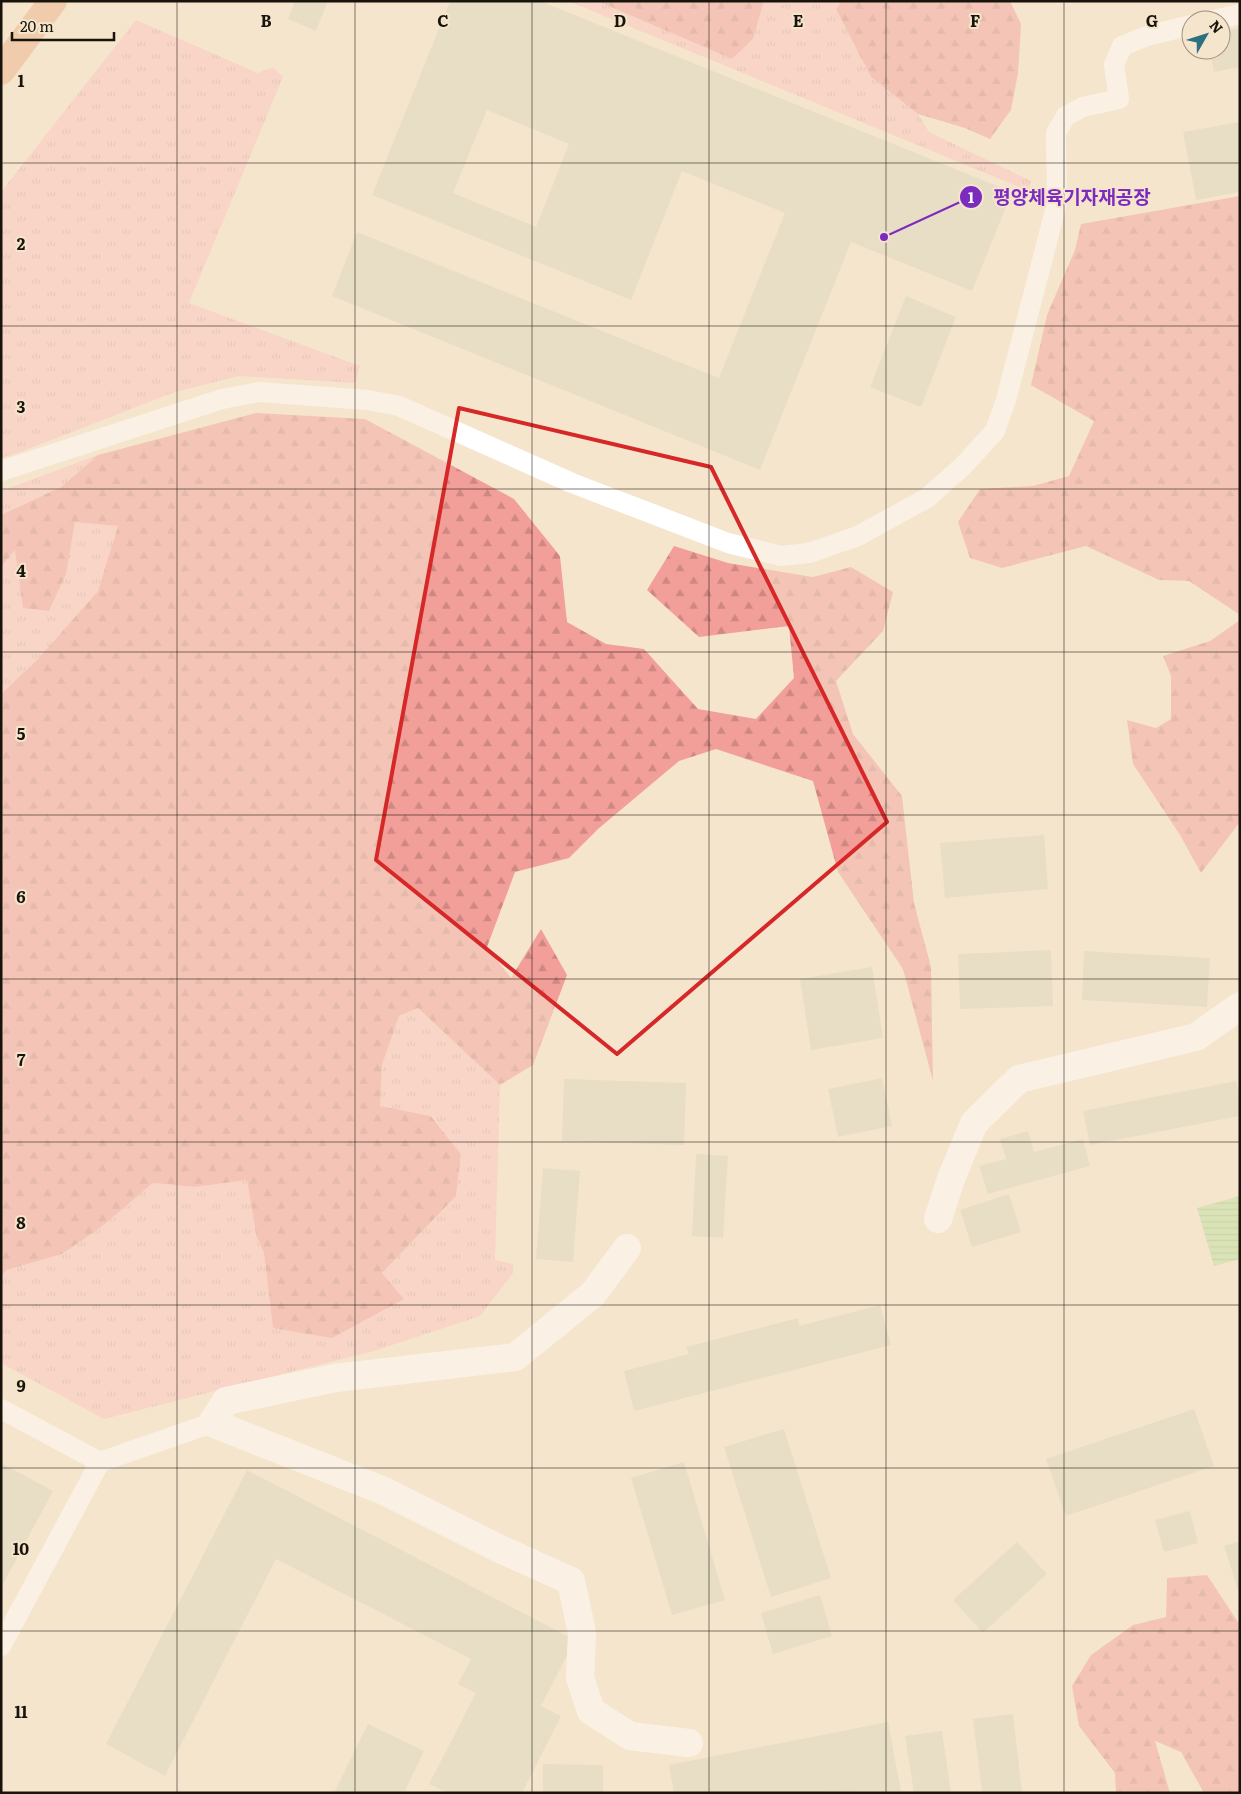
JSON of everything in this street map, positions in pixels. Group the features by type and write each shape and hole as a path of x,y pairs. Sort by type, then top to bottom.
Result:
{"main road":[{"path":"1,70 53,1"}],"street":[{"path":"938,1219 951,1179 974,1123 1019,1079 1196,1037 1240,1006"},
{"path":"627,1248 593,1294 515,1357 335,1378 226,1401 212,1423 384,1491 500,1549 571,1581 582,1633 580,1678 592,1711 630,1736 690,1743"}],"lane":[{"path":"1,471 222,399 260,392 368,400 399,406 572,483 728,543 781,556 810,553 858,536 927,498 963,466 996,431 1006,400 1057,203 1056,133 1066,116 1083,107 1119,100 1114,65 1122,46 1147,36 1181,28"},
{"path":"1,1409 100,1462"},
{"path":"1,1646 100,1462 212,1423"}],"highlighted area":[{"path":"459,408 711,467 887,822 617,1054 376,860"}],"green space":[{"path":"568,1 597,1 732,59 753,39 764,1 842,1 836,9 871,77 918,114 929,132 1031,181 1029,191"},
{"path":"597,1 764,1 753,39 732,59"},
{"path":"842,1 1010,1 1021,24 1018,73 1011,110 990,139 965,128 918,114 871,77 836,9"},
{"path":"136,20 258,73 273,67 283,77 189,303 360,366 355,383 239,376 175,392 1,458 1,192"},
{"path":"1240,196 1240,376 1238,378 1240,387 1240,615 1189,581 1159,580 1086,546 1002,568 970,558 958,522 980,489 1033,486 1069,476 1094,421 1031,385 1047,315 1075,250 1081,224"},
{"path":"256,413 365,419 514,499 560,556 567,622 606,644 644,649 698,709 756,719 794,678 789,626 699,637 647,590 674,546 728,563 813,577 851,567 893,592 883,631 836,681 853,734 902,796 914,903 931,967 933,1081 903,969 838,872 813,781 716,749 679,761 598,829 569,858 515,872 487,947 511,978 541,929 567,975 533,1065 500,1085 418,1008 399,1016 382,1065 380,1106 431,1116 461,1154 456,1196 382,1273 404,1299 332,1338 273,1328 264,1253 256,1235 247,1180 195,1187 153,1183 100,1228 62,1254 7,1270 1,1276 1,694 38,659 98,591 118,526 75,522 66,574 49,611 23,608 15,550 1,567 1,515 61,487 98,455"},
{"path":"98,455 61,487 1,515 1,491"},
{"path":"75,521 119,526 98,591 38,659 1,694 1,567 15,550 66,574"},
{"path":"1240,620 1240,822 1201,873 1180,835 1133,764 1127,720 1156,728 1171,719 1171,676 1163,656 1210,641"},
{"path":"418,1008 500,1085 495,1260 513,1264 513,1273 480,1316 374,1351 104,1419 1,1363 1,1276 7,1270 62,1254 100,1228 153,1183 195,1187 247,1180 256,1235 264,1253 273,1328 404,1299 382,1273 456,1196 461,1154 432,1116 380,1106 382,1065 399,1016"},
{"path":"1207,1575 1240,1625 1240,1793 1204,1793 1181,1752 1155,1741 1170,1793 1116,1793 1115,1773 1079,1726 1072,1686 1091,1655 1133,1625 1166,1617 1167,1578"}],"shaded area":[{"path":"1240,1196 1240,1259 1214,1266 1197,1208"}],"building":[{"path":"295,1 328,1 316,31 288,19"},
{"path":"450,1 540,1 1012,192 972,291 851,242 760,470 332,296 357,232 719,378 785,213 682,171 631,300 372,195","holes":["487,110 569,144 536,227 453,193"]},
{"path":"1240,28 1240,67 1214,72 1212,60 1231,60 1231,29"},
{"path":"1240,122 1240,192 1196,200 1183,132"},
{"path":"906,296 956,317 921,407 870,387"},
{"path":"1044,835 1048,889 945,898 940,843"},
{"path":"1051,950 1053,1006 960,1009 958,954"},
{"path":"1084,951 1210,958 1207,1007 1082,1000"},
{"path":"872,967 883,1038 811,1050 800,979"},
{"path":"882,1078 892,1126 838,1137 828,1089"},
{"path":"564,1079 686,1083 684,1145 562,1141"},
{"path":"1236,1081 1240,1098 1240,1116 1090,1145 1083,1111"},
{"path":"1028,1131 1034,1152 1083,1139 1090,1166 988,1194 979,1166 1006,1159 1000,1139"},
{"path":"696,1154 728,1156 723,1238 692,1236"},
{"path":"543,1168 580,1171 573,1262 536,1259"},
{"path":"1009,1194 1021,1232 972,1247 960,1210"},
{"path":"880,1305 891,1345 634,1411 624,1371 689,1354 686,1347 798,1318 799,1326"},
{"path":"1194,1409 1214,1466 1066,1516 1046,1459"},
{"path":"784,1429 831,1578 771,1597 724,1447"},
{"path":"684,1462 725,1600 672,1615 631,1478"},
{"path":"1,1463 53,1491 1,1588"},
{"path":"247,1470 575,1640 541,1706 561,1716 522,1793 447,1793 429,1784 476,1693 458,1684 471,1659 276,1559 165,1776 106,1744"},
{"path":"1190,1511 1198,1543 1164,1552 1155,1520"},
{"path":"1240,1541 1240,1593 1239,1593 1224,1546"},
{"path":"1017,1542 1047,1574 983,1633 953,1600"},
{"path":"820,1595 832,1636 773,1654 761,1613"},
{"path":"1013,1714 1022,1793 982,1793 973,1719"},
{"path":"888,1722 901,1791 674,1793 669,1765"},
{"path":"368,1724 424,1751 404,1793 334,1793"},
{"path":"942,1731 951,1793 914,1793 905,1736"},
{"path":"543,1764 603,1765 603,1793 543,1793"}],"place":[{"name":"평양체육기자재공장","path":"884,237"}]}
